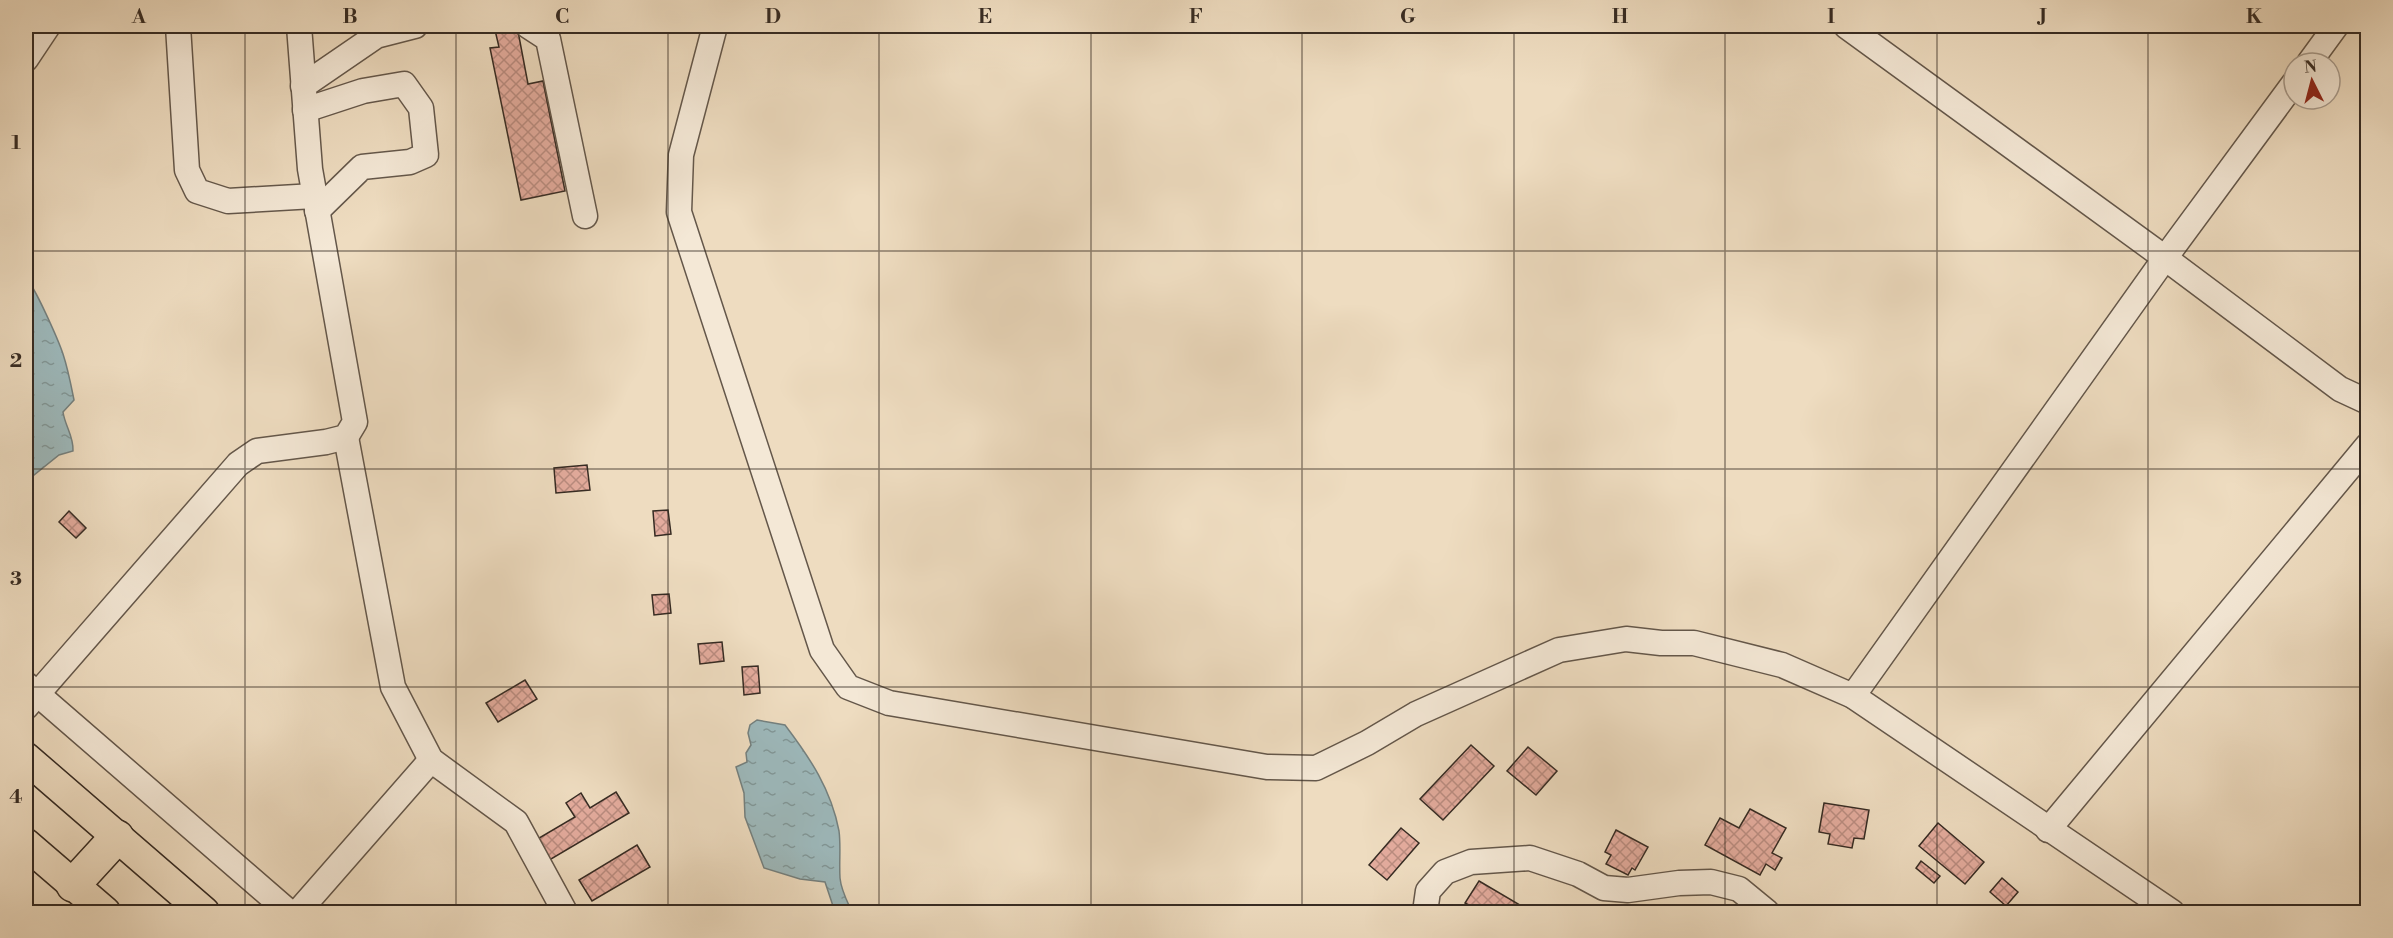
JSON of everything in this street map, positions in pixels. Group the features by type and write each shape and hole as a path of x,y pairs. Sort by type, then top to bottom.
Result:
{"highway":[{"path":"73,885 117,837"}],"main road":[{"path":"26,758 204,912"},
{"path":"26,844 105,912"}],"street":[{"path":"26,59 48,26"},
{"path":"178,26 187,170 197,191 228,201 316,203 362,166 410,162 426,155 421,108 404,84 363,91 305,110"},
{"path":"299,26 310,169 355,422 346,437 393,687 431,760 516,822 565,912"},
{"path":"303,86 376,36 415,26"},
{"path":"528,26 548,39 585,216"},
{"path":"715,26 681,155 679,212 822,650 848,687 889,703 1268,767 1316,768 1367,743 1416,714 1559,650 1626,639 1661,643 1694,643 1782,665 1853,696 2172,912"},
{"path":"1846,26 2165,258 2340,389 2367,402"},
{"path":"2318,51 2336,26"},
{"path":"1853,696 2165,258 2282,99"},
{"path":"289,912 30,695 238,464 257,452 346,437"},
{"path":"2048,830 2367,445"},
{"path":"298,912 431,760"},
{"path":"1425,912 1428,891 1445,872 1471,862 1530,858 1578,874 1604,888 1628,890 1679,883 1711,882 1739,889 1767,912"}],"water":[{"path":"26,279 40,302 61,348 74,400 63,412 73,451 59,455 29,479 26,477"},
{"path":"757,720 785,725 811,762 825,788 839,831 841,882 852,912 835,912 825,882 800,879 764,868 745,817 744,793 736,767 747,762 746,753 751,745 748,733 750,725"}],"building":[{"path":"517,26 528,84 543,81 565,191 521,200 490,48 499,47 495,30"},
{"path":"587,465 590,490 556,493 554,468"},
{"path":"668,510 671,534 655,536 653,511"},
{"path":"69,511 86,528 76,538 59,522"},
{"path":"669,594 671,613 654,615 652,595"},
{"path":"722,642 724,661 700,664 698,644"},
{"path":"758,666 760,693 744,695 742,667"},
{"path":"525,680 537,699 498,722 486,703"},
{"path":"1471,745 1494,766 1443,820 1420,799"},
{"path":"1528,747 1557,771 1536,795 1507,771"},
{"path":"616,792 629,813 546,862 534,841 575,817 566,803 581,793 590,808"},
{"path":"1824,803 1869,810 1864,839 1854,838 1852,848 1828,844 1830,834 1819,832"},
{"path":"1750,809 1786,828 1772,853 1782,858 1775,870 1766,864 1760,875 1705,845 1720,818 1739,828"},
{"path":"1938,823 1984,862 1965,884 1919,846"},
{"path":"1401,828 1419,843 1387,880 1369,865"},
{"path":"1616,830 1648,847 1635,870 1632,868 1628,875 1606,864 1611,855 1605,852"},
{"path":"637,845 650,867 592,901 579,880"},
{"path":"1921,861 1940,876 1934,883 1916,868"},
{"path":"2002,878 2018,892 2006,906 1990,892"},
{"path":"1479,881 1530,911 1480,912 1465,903"}]}
